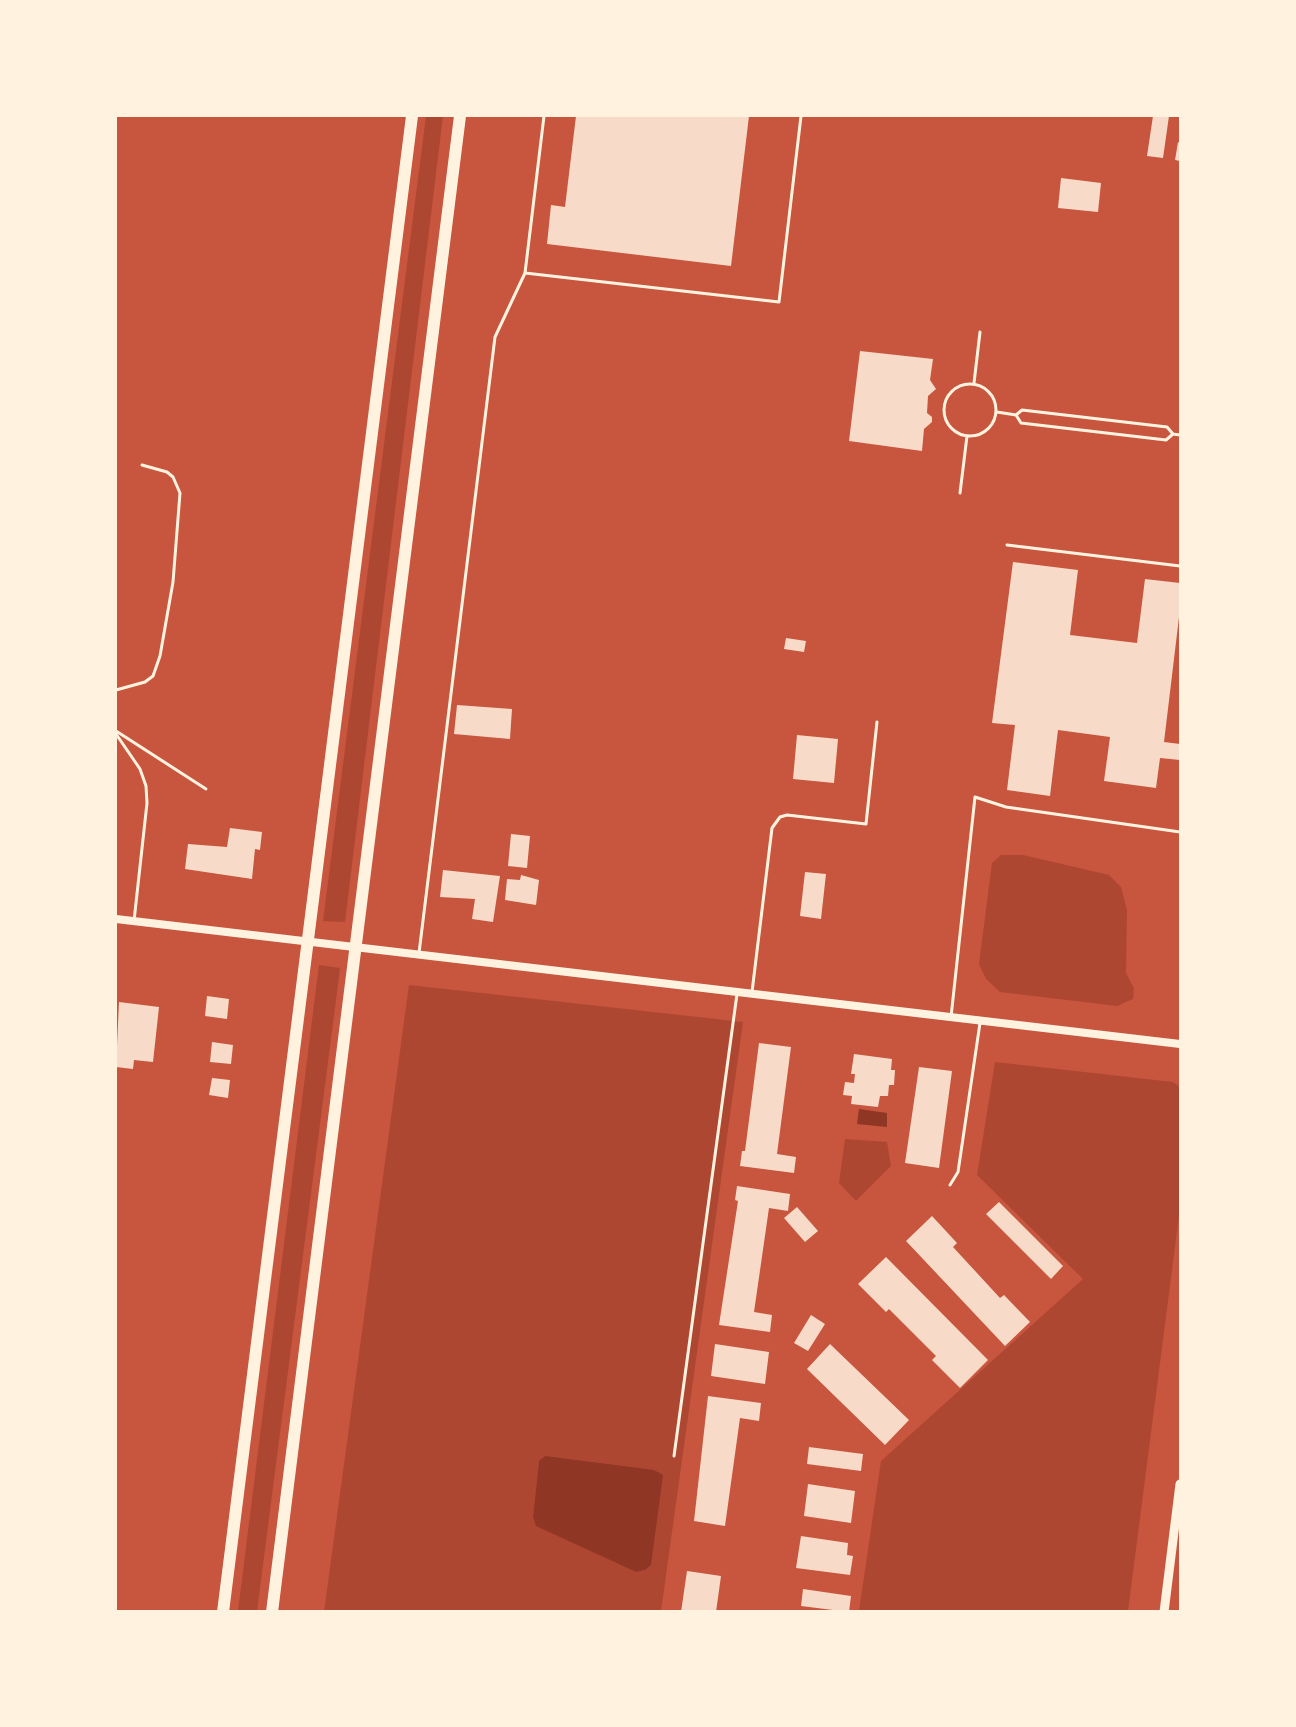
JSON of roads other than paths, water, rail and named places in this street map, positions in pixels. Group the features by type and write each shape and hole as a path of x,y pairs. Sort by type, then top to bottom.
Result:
{"highway":[{"path":"223,1611 412,116"},
{"path":"272,1611 460,116"}],"main road":[{"path":"1164,1611 1180,1484"}],"street":[{"path":"116,919 1180,1044"}],"lane":[{"path":"418,954 495,337 525,273 543,116"},
{"path":"525,273 779,302 801,116"},
{"path":"974,383 980,332"},
{"path":"974,383 988,390 993,397 997,412 989,428 975,436 967,436 952,429 944,415 944,406 946,398 957,386 974,383"},
{"path":"997,412 1016,415 1022,410 1167,427 1173,434 1180,435"},
{"path":"1016,415 1021,423 1166,440 1173,434"},
{"path":"960,493 967,436"},
{"path":"116,690 145,682 153,676 160,656 173,582 180,493 173,477 167,472 142,465"},
{"path":"1007,545 1180,566"},
{"path":"752,994 772,828 780,817 787,815 866,824 877,722"},
{"path":"116,733 206,789"},
{"path":"116,733 140,769 146,786 147,803 134,921"},
{"path":"951,1017 975,797 1006,807 1180,832"},
{"path":"674,1456 738,992"},
{"path":"950,1185 958,1172 980,1020"}]}
